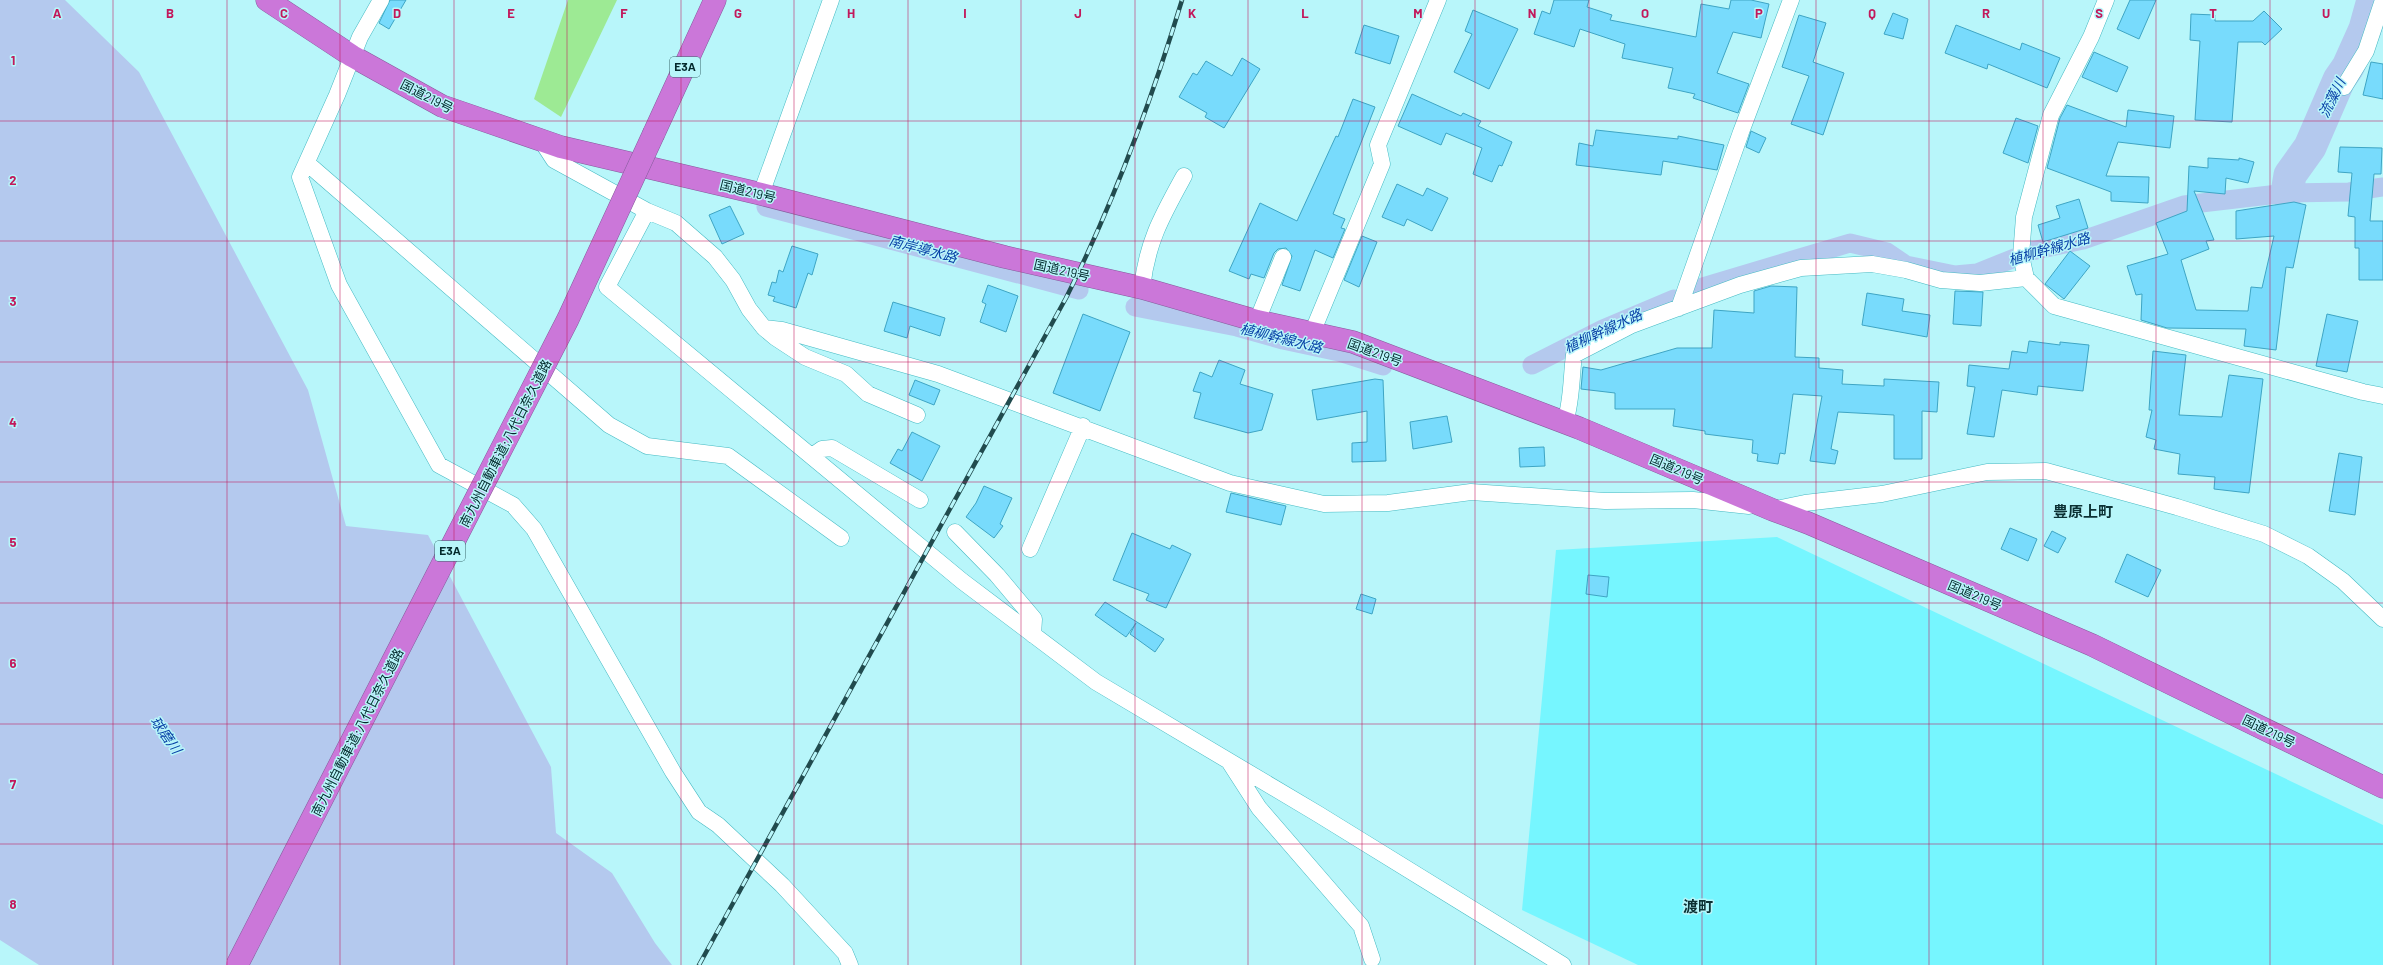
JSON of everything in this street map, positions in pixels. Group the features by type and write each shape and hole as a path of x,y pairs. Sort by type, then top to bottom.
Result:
{"highway":[{"name":"国道219号","path":"267,0 352,56 442,106 561,147 761,194 1005,257 1142,288 1257,321 1353,342 1565,422 1773,510 1808,523 2092,645 2383,787"},
{"name":"南九州自動車道;八代日奈久道路","path":"237,965 565,326 714,0"}],"street":[{"path":"381,0 352,56 308,164 300,177 339,285 439,465 513,505 534,528 673,772 698,812 718,825 782,884 845,953 850,965"},
{"path":"761,194 831,0"},
{"path":"1312,333 1382,164 1378,144 1438,0"},
{"path":"1679,308 1741,132 1791,0"},
{"path":"2106,0 2091,37 2052,115 2024,217 2021,256 2026,278 2054,306 2363,392 2383,396"},
{"path":"2344,87 2366,51 2383,0"},
{"path":"541,140 554,160 647,211 676,223 715,257 764,328 805,357 846,374 868,394 917,415"},
{"path":"308,164 609,425 647,446 728,456 841,538"},
{"path":"1142,288 1144,266 1155,229 1184,176"},
{"path":"647,211 607,287 962,581 1096,682 1228,760 1563,965"},
{"path":"1257,321 1283,257"},
{"path":"1565,422 1570,407 1574,355 1632,325 1740,285 1801,268 1872,264 1906,270 1941,280 1980,283 2026,278"},
{"path":"764,328 782,330 938,374 1083,426 1230,483 1324,504 1388,503 1471,492 1605,501 1720,502 1773,510 1805,503 1882,494 1987,472 2046,472 2155,500 2264,534 2308,556 2343,581 2383,619"},
{"path":"1030,549 1083,426"},
{"path":"812,456 822,449 832,448 920,500"},
{"path":"955,532 997,575 1034,619 1034,635"},
{"path":"1228,760 1259,808 1361,926 1372,958"}],"shaded area":[{"path":"1777,537 2383,825 2383,965 1638,965 1522,910 1556,550"}],"green space":[{"path":"568,0 617,0 561,117 534,99"}],"water":[{"name":"球磨川","path":"0,0 65,0 139,72 308,390 346,526 428,535 551,767 556,833 612,873 655,943 672,965 39,965 0,940"}],"building":[{"path":"390,0 406,0 389,29 379,23"},
{"path":"1554,0 1589,0 1587,7 1612,15 1610,20 1696,37 1701,4 1729,9 1731,0 1751,0 1769,4 1761,38 1733,32 1717,73 1749,84 1738,113 1693,98 1695,94 1668,88 1673,68 1622,58 1625,44 1580,29 1574,47 1534,34 1542,11 1550,14"},
{"path":"2130,0 2156,0 2139,39 2117,29"},
{"path":"1473,10 1518,29 1489,89 1454,72 1472,34 1465,31"},
{"path":"2264,11 2282,29 2265,45 2262,42 2238,42 2232,122 2195,120 2200,41 2190,40 2191,14 2215,15 2215,21 2253,21"},
{"path":"1893,13 1908,19 1903,39 1884,34"},
{"path":"1799,15 1826,23 1813,62 1844,73 1823,135 1791,124 1809,76 1782,67"},
{"path":"1364,25 1399,36 1390,64 1355,53"},
{"path":"1956,25 2020,50 2022,43 2060,58 2047,88 1988,64 1987,69 1945,53"},
{"path":"2094,52 2128,67 2117,92 2082,77"},
{"path":"1242,58 1260,69 1224,128 1205,117 1207,113 1179,97 1193,73 1197,75 1206,61 1232,76"},
{"path":"2371,62 2383,64 2383,99 2363,95"},
{"path":"1412,94 1461,116 1463,113 1481,121 1478,126 1512,142 1502,166 1499,165 1492,182 1473,174 1482,148 1446,133 1441,145 1398,126"},
{"path":"1353,99 1375,107 1333,214 1345,219 1341,228 1345,229 1333,258 1315,250 1300,291 1282,285 1292,256 1286,248 1278,249 1274,253 1264,278 1251,274 1249,279 1229,271 1260,203 1297,221 1336,136 1338,137"},
{"path":"2067,105 2126,127 2128,110 2174,116 2170,148 2118,142 2106,176 2149,177 2148,203 2111,201 2111,192 2047,168 2060,118"},
{"path":"2016,118 2038,126 2028,163 2003,153"},
{"path":"1596,130 1678,139 1678,136 1724,145 1717,170 1663,161 1661,175 1576,165 1579,143 1593,146"},
{"path":"1751,131 1766,138 1759,153 1746,147"},
{"path":"2340,147 2382,148 2381,174 2374,174 2370,221 2383,221 2383,280 2359,280 2359,248 2355,248 2355,217 2348,216 2352,173 2338,172"},
{"path":"2208,158 2239,160 2239,158 2254,162 2248,183 2226,178 2225,194 2194,191 2214,240 2206,241 2209,249 2181,260 2196,310 2248,311 2251,287 2262,288 2274,236 2236,239 2236,211 2294,202 2306,205 2293,268 2286,267 2276,350 2244,346 2246,329 2167,328 2141,320 2142,294 2136,295 2127,266 2168,254 2156,223 2187,211 2189,166 2208,168"},
{"path":"1397,184 1423,196 1427,188 1448,198 1432,231 1407,219 1404,226 1382,217"},
{"path":"2079,199 2088,228 2043,242 2038,225 2060,218 2056,206"},
{"path":"730,206 744,234 722,244 709,215"},
{"path":"1362,236 1377,242 1359,287 1344,280"},
{"path":"792,246 818,254 812,275 808,273 796,308 773,301 775,297 768,295 772,282 776,283 779,270 783,272"},
{"path":"2070,251 2090,266 2064,299 2045,284"},
{"path":"988,285 1018,296 1006,332 980,322 986,304 982,302"},
{"path":"1771,286 1797,287 1795,357 1819,358 1819,368 1843,370 1842,384 1884,386 1884,379 1939,382 1937,412 1922,411 1922,459 1894,459 1894,415 1838,412 1831,449 1838,451 1835,464 1810,461 1822,396 1793,394 1785,454 1780,453 1778,464 1757,461 1758,454 1752,453 1753,440 1705,434 1705,431 1673,426 1675,409 1615,409 1615,393 1581,389 1583,367 1601,370 1677,348 1712,348 1714,310 1754,313 1754,291"},
{"path":"1955,291 1983,292 1981,326 1953,324"},
{"path":"1867,293 1904,299 1902,311 1930,315 1927,337 1862,325"},
{"path":"893,302 945,318 940,336 910,326 907,338 884,331"},
{"path":"1083,314 1130,332 1100,411 1053,393"},
{"path":"2327,314 2358,321 2347,372 2316,366"},
{"path":"2029,341 2060,345 2060,342 2089,345 2083,391 2038,386 2037,395 2002,390 1994,437 1967,434 1975,387 1967,386 1969,365 2009,369 2012,351 2027,353"},
{"path":"2153,351 2186,355 2179,415 2222,417 2229,375 2263,379 2249,493 2214,489 2215,477 2178,474 2180,454 2154,449 2156,440 2146,437 2152,410 2149,410"},
{"path":"1219,360 1245,370 1240,384 1273,394 1262,430 1248,433 1194,418 1201,393 1193,391 1200,372 1212,377"},
{"path":"1375,379 1383,380 1386,461 1352,462 1352,443 1367,442 1367,411 1317,420 1312,390"},
{"path":"915,380 940,390 934,405 909,395"},
{"path":"1447,416 1452,442 1413,449 1410,422"},
{"path":"912,432 940,446 922,481 890,463 898,449 902,451"},
{"path":"1544,447 1545,466 1520,467 1519,448"},
{"path":"2339,453 2362,457 2355,515 2329,511"},
{"path":"984,486 1012,498 1000,524 1003,526 994,538 966,517 976,503"},
{"path":"1231,493 1286,506 1281,525 1226,512"},
{"path":"2010,528 2037,539 2028,561 2001,549"},
{"path":"2052,531 2066,538 2058,553 2044,546"},
{"path":"1132,533 1170,549 1172,545 1191,554 1166,608 1146,600 1149,594 1113,580"},
{"path":"2127,554 2161,570 2148,597 2115,582"},
{"path":"1588,575 1609,577 1607,597 1586,594"},
{"path":"1361,594 1376,599 1372,614 1356,609"},
{"path":"1105,602 1164,639 1155,652 1130,634 1136,623 1126,637 1095,615"}],"waterway":[{"name":"流藻川","path":"2287,193 2290,175 2310,147 2339,80 2348,67 2365,29 2373,0"},
{"name":"植柳幹線水路","path":"1699,288 1850,243 1887,252 1906,265 1955,275 1977,273 2032,251 2083,240 2184,205 2287,193 2349,192 2383,187"},
{"name":"南岸導水路","path":"766,207 1079,290"},
{"name":"植柳幹線水路","path":"1532,365 1603,329 1674,299"},
{"name":"植柳幹線水路","path":"1135,307 1237,327 1283,340 1339,352 1383,366"}],"railway":[{"path":"699,965 1066,298 1116,188 1158,76 1182,0"}],"district":[{"name":"豊原上町","path":"2083,512"},
{"name":"渡町","path":"1698,907"}]}
